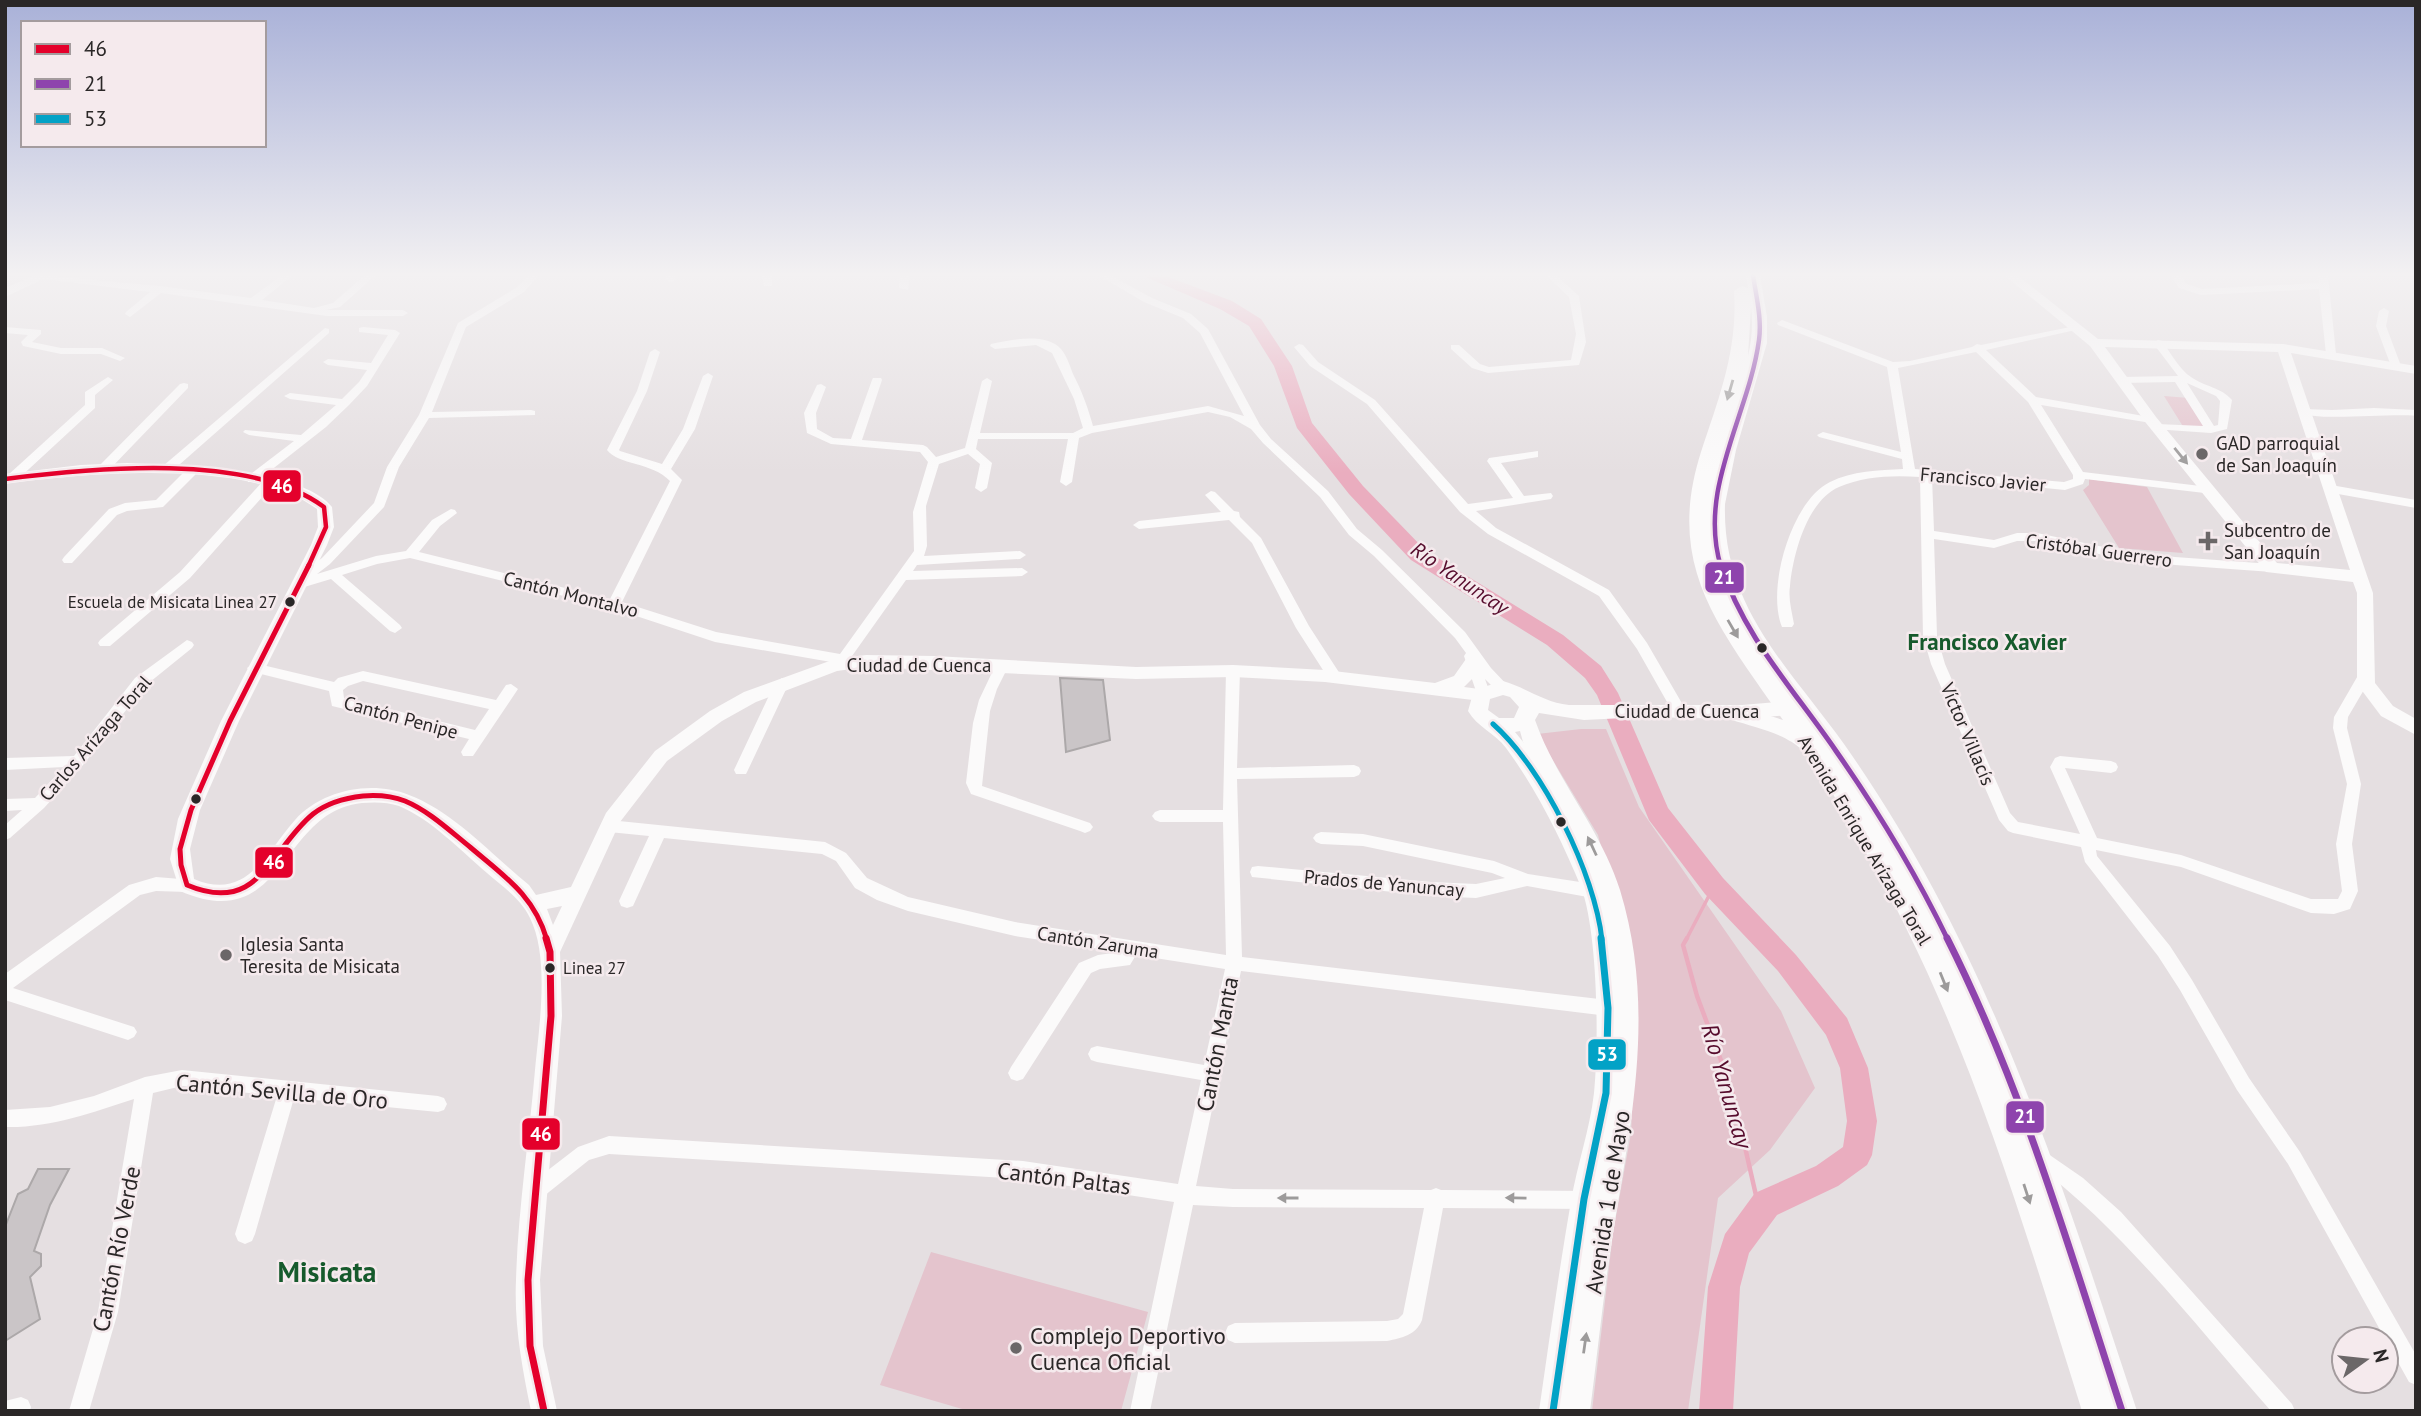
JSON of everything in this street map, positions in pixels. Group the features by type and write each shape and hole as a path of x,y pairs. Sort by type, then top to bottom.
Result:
{"main road":[{"name":"Avenida Enrique Arízaga Toral","path":"1742,341 1726,404 1697,494 1696,526 1700,554 1711,591 1755,669 1796,708 1811,747 1863,828 1930,945 2014,1155 2098,1411"},
{"name":"Avenida Enrique Arízaga Toral","path":"1760,341 1744,404 1720,472 1714,500 1720,561 1738,608 1796,708 1902,856 1944,930 2040,1157 2122,1411"},
{"path":"1740,714 1752,705 1757,688 1755,669"},
{"path":"1503,688 1517,692 1527,713 1508,727 1487,720 1477,705 1482,694 1503,688"},
{"name":"Ciudad de Cuenca","path":"1527,713 1644,710 1740,714 1796,708"},
{"name":"Avenida 1 de Mayo","path":"1527,713 1536,749 1600,863 1609,894 1619,951 1625,1011 1624,1095 1595,1201 1553,1411"},
{"path":"1740,714 1782,728 1811,747"},
{"name":"Avenida 1 de Mayo","path":"1487,720 1510,739 1530,767 1571,839 1592,891 1601,933 1608,1008 1606,1093 1576,1411"}],"street":[{"path":"29,341 27,344 61,351 102,351 120,358"},
{"path":"167,469 313,341"},
{"path":"252,480 345,403 389,341"},
{"path":"302,581 326,561 375,510 393,467 425,415 455,341"},
{"path":"1209,341 1255,426 1287,462 1324,494 1353,533 1378,553 1460,635 1471,657 1482,694"},
{"path":"1455,347 1476,366 1489,370 1575,363 1583,341"},
{"path":"1829,341 1892,365 1910,364 2006,341"},
{"path":"2330,341 2331,354"},
{"path":"2387,341 2396,366"},
{"path":"995,346 1041,342 1051,345 1057,351 1080,398 1090,430"},
{"path":"2095,343 2283,348 2416,370"},
{"path":"2095,343 2154,423 2272,568 2361,578"},
{"path":"2158,343 2211,430"},
{"path":"1299,347 1313,366 1356,389 1371,402 1464,509 1492,531 1538,559 1604,593 1642,646 1680,712"},
{"name":"Francisco Javier","path":"1787,624 1783,585 1804,521 1819,496 1833,485 1881,473 1910,472 2065,486 2074,484 2079,475 2032,400 1977,347"},
{"path":"2283,348 2365,593 2366,684 2378,702 2416,728"},
{"path":"614,604 676,480 665,469 638,458 616,454 613,450 634,409 656,352"},
{"path":"328,362 373,367"},
{"path":"1892,365 1910,472"},
{"path":"665,469 688,429 708,376"},
{"path":"2032,400 2154,423 2211,430 2223,426 2226,400 2220,394 2182,379 2121,380"},
{"path":"8,479 91,406 89,394 108,380"},
{"path":"855,443 877,380"},
{"path":"970,450 987,381"},
{"path":"104,468 184,386"},
{"path":"821,387 810,413 811,432 831,441 914,446 923,449 934,463 932,478 920,505 922,541 913,561 848,660"},
{"path":"290,396 345,403"},
{"path":"975,436 1074,436 1090,430 1208,409 1234,415 1255,426"},
{"path":"2304,412 2337,416 2382,410 2416,412"},
{"path":"425,415 531,413"},
{"path":"249,432 303,439"},
{"path":"1066,482 1074,436"},
{"path":"1823,436 1908,457"},
{"path":"934,463 970,450"},
{"path":"970,450 986,463 981,488"},
{"path":"1519,498 1493,461 1534,454"},
{"path":"8,479 104,468 191,471 268,483 314,497 324,507 326,527 302,581 223,730 184,832 180,859 187,885"},
{"path":"68,559 113,512 159,504 191,471"},
{"name":"Víctor Villacís","path":"1926,474 1930,636 1938,664 2009,824 2091,841"},
{"path":"2079,475 2209,491"},
{"path":"105,643 185,575 268,483"},
{"path":"2331,489 2416,504"},
{"path":"1211,495 1235,515 1257,541 1303,628 1335,677"},
{"path":"1464,509 1519,498 1547,496"},
{"path":"410,554 436,523 451,513"},
{"path":"1139,525 1235,515"},
{"name":"Cristóbal Guerrero","path":"1928,534 1994,544 2017,537 2037,537 2126,555 2272,568"},
{"name":"Cantón Montalvo","path":"302,581 333,575 376,560 410,554 614,604 715,637 848,660"},
{"path":"913,561 1020,555"},
{"path":"333,575 396,628"},
{"path":"900,578 1020,575"},
{"name":"Carlos Arízaga Toral","path":"5,834 39,804 78,761 140,682 187,645"},
{"path":"1471,657 1503,688"},
{"path":"1425,690 1459,682 1466,676 1471,657"},
{"name":"Ciudad de Cuenca","path":"550,952 609,826 661,756 716,716 782,683 848,660 1136,673 1233,671 1335,677 1425,690 1482,694"},
{"path":"1002,665 987,701 973,783 976,790 1085,827"},
{"name":"Cantón Penipe","path":"254,668 336,688"},
{"name":"Cantón Manta","path":"1140,1411 1234,963 1230,774 1233,671"},
{"name":"Cantón Penipe","path":"478,736 340,705 335,698 336,688 343,682 363,676 499,706"},
{"path":"2091,841 2181,861 2311,906 2334,907 2344,904 2350,891 2344,844 2354,773 2340,728 2341,717 2365,676"},
{"path":"741,770 782,683"},
{"name":"Cantón Penipe","path":"468,752 511,690"},
{"name":"Ciudad de Cuenca","path":"1425,690 1451,699 1487,720"},
{"path":"5,764 78,761"},
{"path":"2111,767 2069,761 2060,762 2057,767 2091,841 2088,848 2096,870 2164,951 2186,985 2243,1084 2294,1158 2416,1375"},
{"path":"1230,774 1354,771"},
{"path":"5,984 135,890 156,884 187,885 207,893 244,889 260,880 309,817 324,806 377,795 407,802 522,891 533,904 546,929 550,952 551,1016 528,1280 530,1346 544,1411"},
{"path":"5,805 39,804"},
{"path":"1160,816 1231,817"},
{"name":"Cantón Zaruma","path":"609,826 825,848 841,857 861,883 908,904 1015,929 1234,963 1608,1008"},
{"path":"627,901 659,832"},
{"path":"1321,838 1363,840 1494,867 1527,880"},
{"name":"Prados de Yanuncay","path":"1258,872 1431,890 1476,891 1527,880 1592,891"},
{"path":"533,904 578,894"},
{"path":"1017,1073 1085,968 1098,962 1125,960 1132,947"},
{"path":"5,993 128,1032"},
{"path":"1097,1054 1212,1074"},
{"name":"Cantón Sevilla de Oro","path":"5,1118 21,1120 60,1113 145,1085 182,1078 287,1091 438,1104"},
{"name":"Cantón Río Verde","path":"79,1411 108,1312 145,1085"},
{"path":"245,1234 287,1091"},
{"name":"Cantón Paltas","path":"537,1189 584,1153 609,1144 1023,1170 1187,1195 1233,1198 1436,1197 1595,1201"},
{"path":"2040,1157 2076,1184 2114,1219 2286,1411"},
{"path":"1235,1333 1402,1328 1412,1320 1436,1197"}],"shaded area":[{"path":"2164,396 2189,398 2211,429 2184,428"},
{"path":"2089,479 2147,487 2183,553 2119,548 2083,490 2089,485"},
{"path":"1606,729 1639,807 1781,1011 1815,1088 1770,1150 1718,1198 1688,1411 1592,1411 1613,1233 1631,1133 1636,1028 1623,933 1598,835 1537,734"},
{"name":"Complejo Deportivo Cuenca Oficial","path":"931,1252 1148,1312 1121,1411 969,1411 880,1385"}],"building":[{"path":"1060,678 1103,680 1110,740 1066,752"},
{"path":"38,1169 69,1169 50,1205 34,1251 41,1254 41,1266 30,1277 40,1319 5,1341 5,1227 18,1194 28,1189"}],"waterway":[{"name":"Río Yanuncay","path":"1267,341 1283,366 1303,424 1356,490 1418,555 1555,640 1593,672 1607,693 1658,813 1714,886 1787,963 1837,1027 1854,1068 1862,1121 1857,1155 1827,1176 1766,1204 1736,1245 1724,1287 1716,1411"},
{"name":"Río Yanuncay","path":"1686,940 1714,886"},
{"name":"Río Yanuncay","path":"1687,938 1683,945 1697,996 1732,1090 1760,1213"}],"transit line":[{"name":"21","path":"1759,341 1728,450 1716,504 1715,531 1719,560 1727,584 1752,634 1836,750 1905,859 1971,985 1997,1044 2042,1165 2122,1411"},
{"name":"46","path":"5,479 94,468 188,471 255,479 285,486 324,507 326,527 319,545 230,721 191,810 180,849 181,869 187,885 215,893 233,891 247,886 269,870 302,825 321,808 356,797 392,797 430,815 522,891 540,916 550,952 551,1016 528,1280 530,1346 544,1411"},
{"name":"53","path":"1493,724 1510,739 1530,767 1571,840 1593,891 1601,933 1608,1008 1606,1093 1584,1199 1553,1411"}],"place":[{"name":"GAD parroquial de San Joaquín","path":"2202,454"},
{"name":"Subcentro de San Joaquín","path":"2208,541"},
{"name":"Escuela de Misicata Linea 27","path":"290,602"},
{"name":"Iglesia Santa Teresita de Misicata","path":"226,955"},
{"name":"Linea 27","path":"550,968"},
{"name":"Complejo Deportivo Cuenca Oficial","path":"1016,1348"}],"district":[{"name":"Francisco Xavier","path":"1987,641"},
{"name":"Misicata","path":"327,1271"}]}
